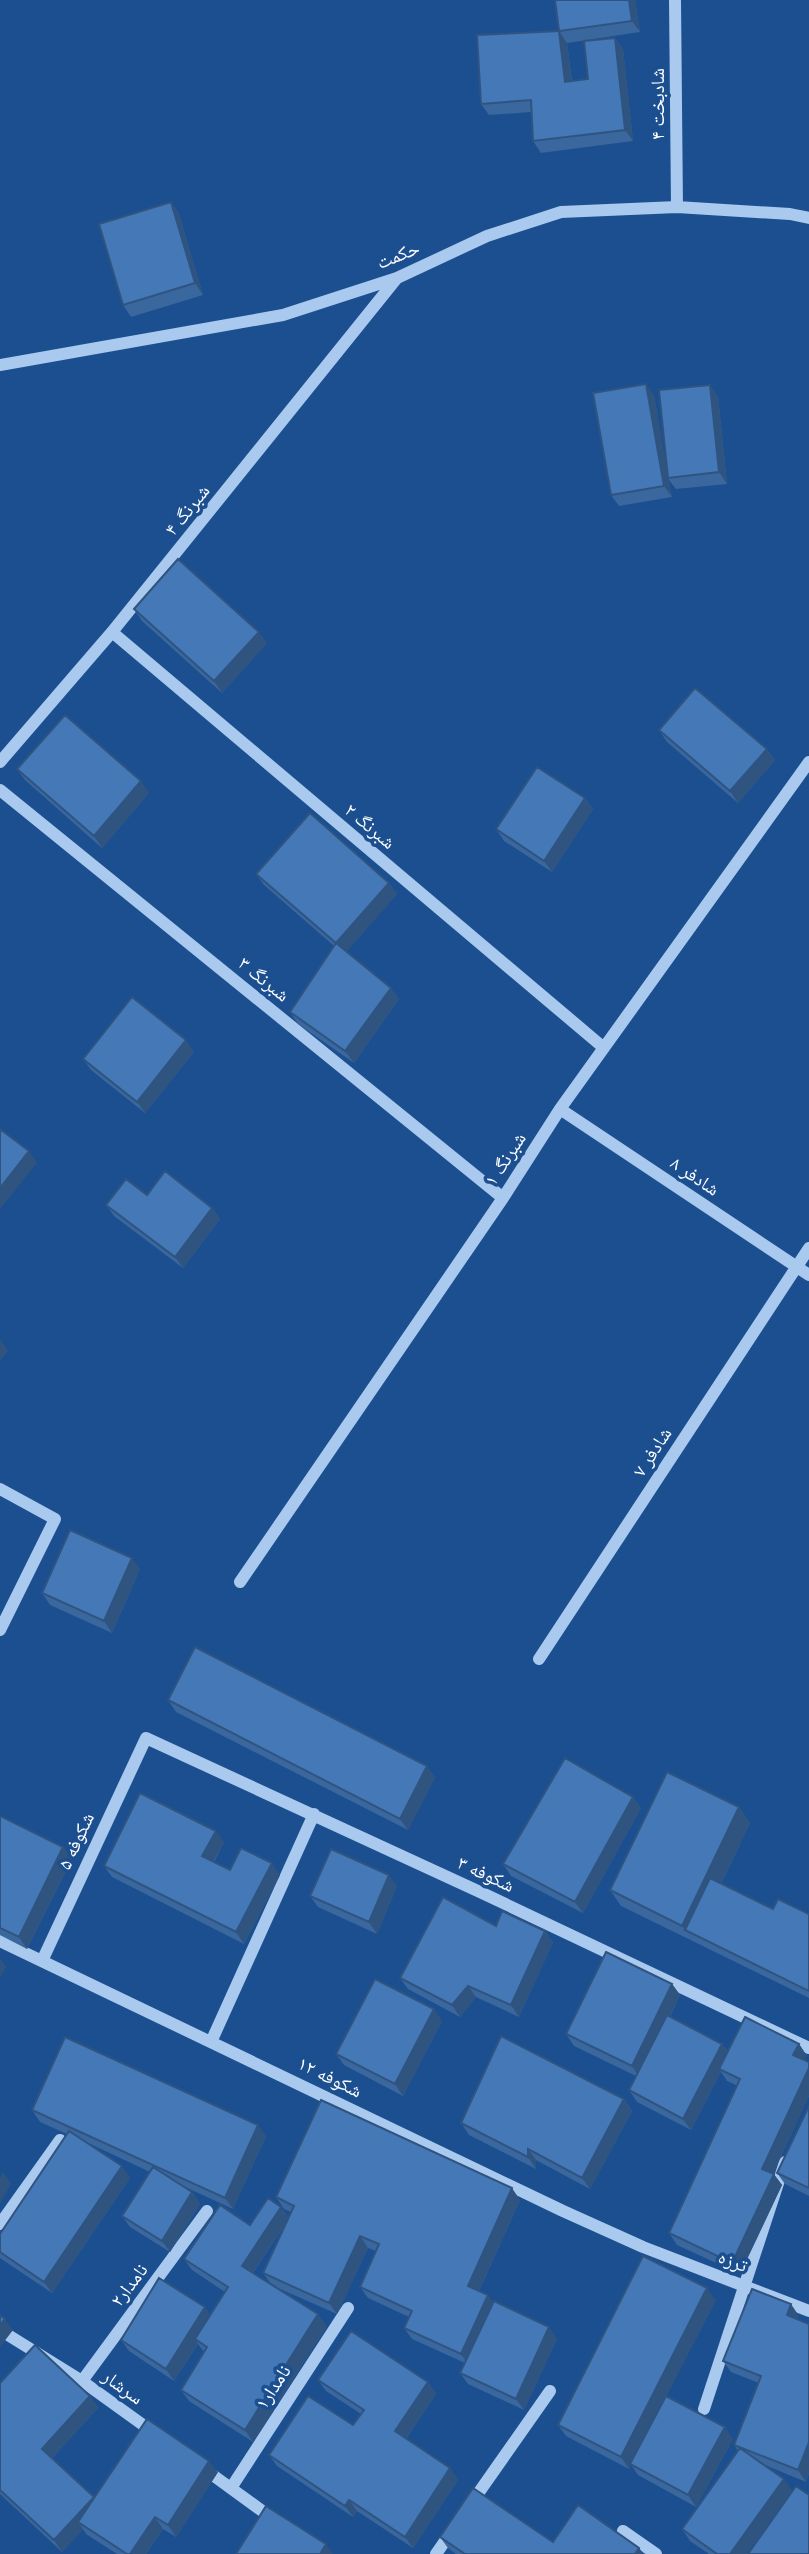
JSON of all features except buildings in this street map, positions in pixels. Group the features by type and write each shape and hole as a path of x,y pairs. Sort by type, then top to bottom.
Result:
{"street":[{"name":"شادبخت ۴","path":"676,0 677,208"},
{"name":"حکمت","path":"0,365 283,314 397,278 487,236 561,212 677,208 790,214 809,218"},
{"name":"شبرنگ ۴","path":"0,762 112,632 397,278"},
{"name":"شبرنگ ۲","path":"112,632 604,1048"},
{"name":"شبرنگ ۱","path":"240,1582 503,1198 560,1109 809,762"},
{"name":"شبرنگ ۳","path":"0,790 503,1198"},
{"name":"شادفر ۸","path":"560,1109 809,1275"},
{"name":"شادفر ۷","path":"539,1659 809,1248"},
{"path":"0,1489 55,1519 0,1630"},
{"name":"شکوفه ۳","path":"146,1738 314,1814 809,2048"},
{"name":"شکوفه ۵","path":"42,1961 146,1738"},
{"path":"211,2042 314,1814"},
{"name":"شکوفه ۱۲","path":"0,1941 643,2247"},
{"path":"0,2224 60,2140"},
{"path":"704,2409 779,2176 789,2153"},
{"name":"نامدار۲","path":"82,2381 207,2211"},
{"name":"ترزه","path":"643,2247 809,2311"},
{"name":"نامدار۱","path":"231,2488 348,2308"},
{"name":"سرشار","path":"0,2330 82,2381 167,2442"},
{"path":"436,2554 550,2391"},
{"path":"188,2457 291,2532"},
{"path":"623,2530 656,2554"}]}
